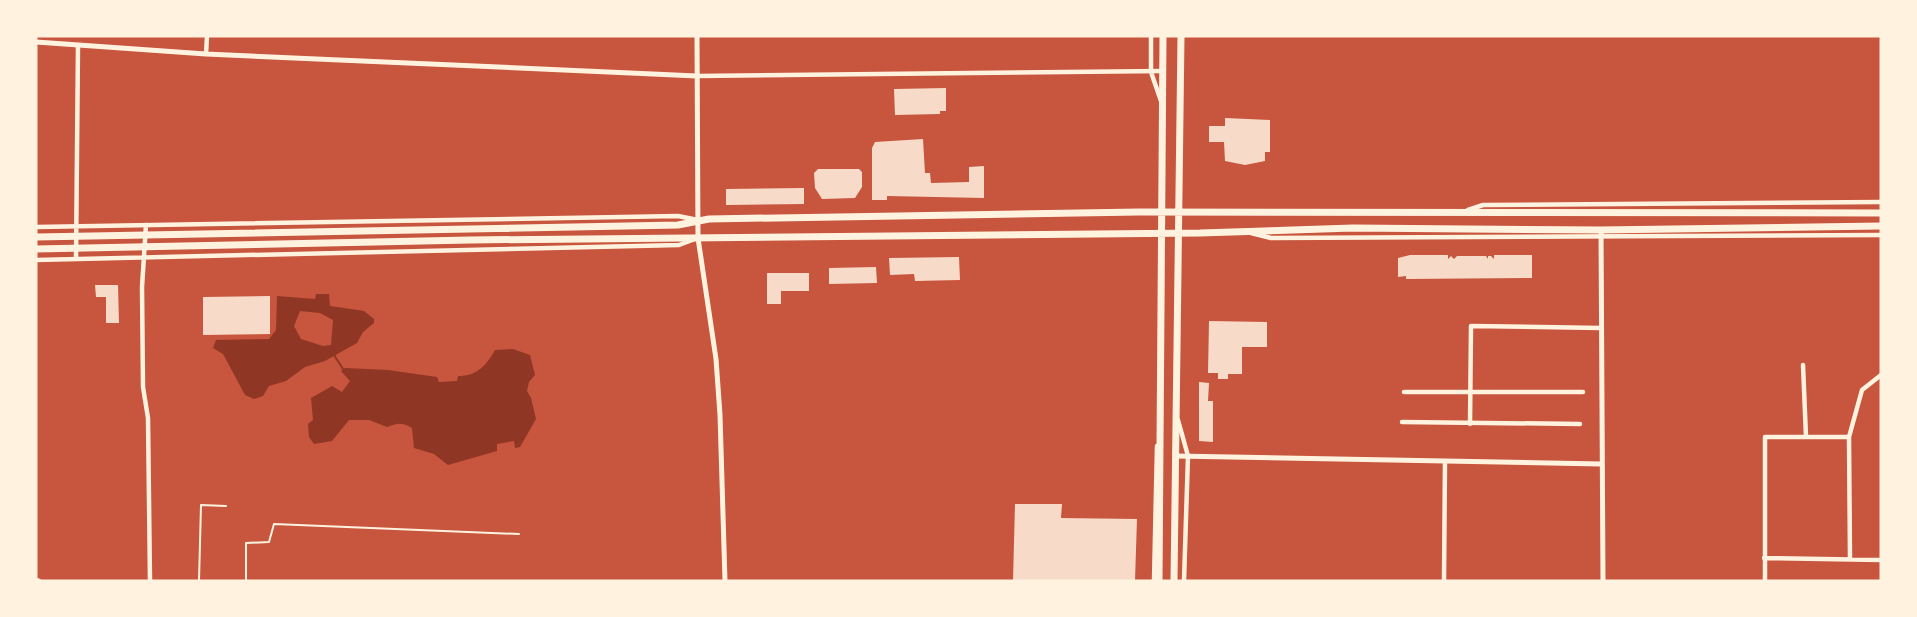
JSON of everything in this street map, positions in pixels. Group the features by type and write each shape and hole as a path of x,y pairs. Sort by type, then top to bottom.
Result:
{"main road":[{"path":"1159,581 1163,36"},
{"path":"1174,581 1181,36"},
{"path":"36,237 678,225 698,220 1162,212 1881,213"},
{"path":"36,249 1180,233 1353,228 1601,233 1881,226"}],"street":[{"path":"206,54 207,36"},
{"path":"697,36 698,238 718,382 725,581"},
{"path":"1150,36 1151,72 1163,108"},
{"path":"36,42 206,54 697,76 1163,71"},
{"path":"76,259 78,45"},
{"path":"1459,214 1483,205 1881,202"},
{"path":"36,227 678,216 698,220"},
{"path":"146,225 142,287 143,387 148,417 150,581"},
{"path":"1603,581 1601,233 1881,236"},
{"path":"36,260 679,245 698,238"},
{"path":"1470,424 1472,326 1601,328"},
{"path":"1803,365 1806,437"},
{"path":"1850,559 1849,437 1862,390 1881,375"},
{"path":"1404,392 1583,392"},
{"path":"1176,412 1188,456 1184,581"},
{"path":"1402,422 1580,424"},
{"path":"1154,581 1155,460 1160,432"},
{"path":"1765,581 1765,437 1849,437"},
{"path":"1176,456 1602,464"},
{"path":"1444,581 1445,461"},
{"path":"1764,558 1881,560"}],"lane":[{"path":"199,581 201,505 226,506"},
{"path":"246,581 246,543 269,542 274,524 519,534"}],"shaded area":[{"path":"316,294 329,294 330,306 364,311 374,319 374,323 363,332 357,343 325,361 305,367 286,381 269,386 263,396 254,399 245,395 223,354 213,348 216,340 269,339 276,330 277,296 315,299","holes":["300,311 320,313 333,320 331,345 323,346 301,339 294,326"]},
{"path":"513,349 530,355 535,375 529,382 527,391 536,419 520,447 515,448 514,441 497,444 497,451 448,465 434,454 414,448 412,428 402,424 387,427 369,420 349,420 332,441 314,444 309,437 308,424 313,420 311,398 332,386 342,392 350,381 341,371 345,368 388,370 437,377 439,382 457,381 458,376 465,376 480,369 495,350"}],"building":[{"path":"946,88 946,111 940,111 940,114 895,115 894,89"},
{"path":"1225,118 1270,120 1270,152 1265,152 1265,161 1245,165 1225,161 1224,142 1209,142 1209,126 1225,126"},
{"path":"923,139 925,173 930,173 931,183 969,182 969,167 984,166 984,198 887,196 887,200 872,200 872,148 875,142"},
{"path":"818,169 859,169 862,172 862,187 855,198 822,199 815,188 814,173"},
{"path":"804,188 804,204 726,205 726,189"},
{"path":"1410,255 1448,255 1448,259 1451,256 1454,259 1457,256 1486,256 1488,259 1488,256 1491,256 1494,259 1494,255 1532,255 1532,278 1406,279 1406,276 1398,277 1398,258"},
{"path":"959,257 960,280 915,281 914,274 890,275 889,258"},
{"path":"876,267 877,283 829,284 829,268"},
{"path":"767,273 809,273 809,291 781,291 781,304 767,304"},
{"path":"95,285 118,285 119,323 106,323 106,297 96,297"},
{"path":"270,296 270,334 203,335 203,297"},
{"path":"1209,321 1267,322 1267,347 1242,347 1242,374 1228,374 1228,379 1218,379 1218,373 1208,373"},
{"path":"1199,382 1209,383 1208,401 1213,401 1213,442 1199,441"},
{"path":"1015,504 1062,504 1061,518 1137,519 1135,581 1013,581"}],"waterway":[{"path":"334,355 343,369"}]}
